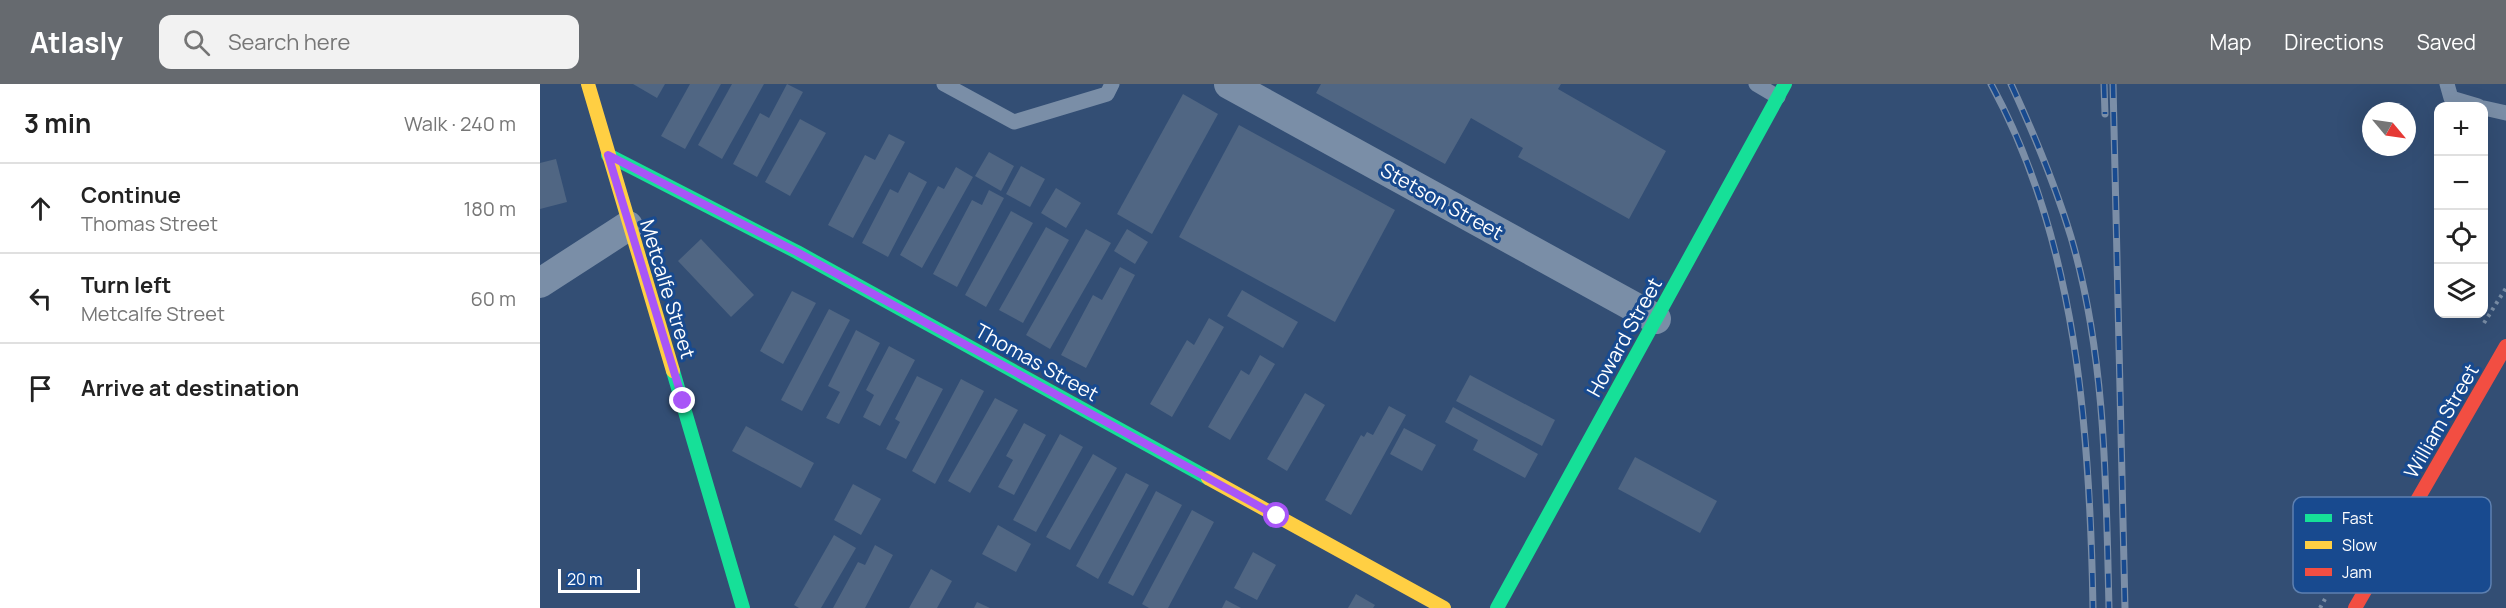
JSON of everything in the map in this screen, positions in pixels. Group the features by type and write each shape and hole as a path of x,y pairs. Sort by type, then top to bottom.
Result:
{"street":[{"name":"Metcalfe Street","path":"588,84 628,226 690,423 742,608"},
{"name":"Stetson Street","path":"1229,84 1656,319"},
{"name":"Howard Street","path":"1497,608 1781,90"},
{"name":"Thomas Street","path":"608,155 797,252 1444,608"},
{"path":"540,284 628,226"},
{"name":"William Street","path":"2419,497 2506,346"},
{"name":"William Street","path":"2355,608 2364,593"}],"lane":[{"path":"944,84 1014,122 1107,94 1112,84"},
{"path":"1756,84 1781,90"},
{"path":"2447,84 2451,98 2464,102"},
{"path":"2488,109 2506,113"}],"building":[{"path":"633,84 665,84 657,98"},
{"path":"690,84 721,84 685,149 661,136"},
{"path":"732,84 764,84 722,159 698,145"},
{"path":"787,84 803,92 757,177 733,164 760,113 769,118"},
{"path":"1321,84 1561,84 1558,89 1666,151 1629,219 1518,157 1523,148 1471,118 1445,164 1316,93"},
{"path":"1183,94 1218,114 1152,234 1117,214"},
{"path":"800,119 826,133 790,196 765,182"},
{"path":"1239,125 1395,210 1335,322 1179,237"},
{"path":"889,134 905,142 853,238 828,225 865,155 875,160"},
{"path":"989,152 1014,166 1001,191 975,176"},
{"path":"556,159 567,202 540,209 540,163"},
{"path":"1021,166 1045,179 1030,207 1006,194"},
{"path":"956,167 973,177 922,268 900,255 938,186 944,189"},
{"path":"909,172 927,182 888,257 862,243 890,189 898,193"},
{"path":"1056,188 1081,203 1066,228 1041,213"},
{"path":"989,190 1004,198 957,287 933,274 972,200 982,205"},
{"path":"1011,211 1033,223 986,307 965,295"},
{"path":"1046,227 1069,240 1023,323 999,310"},
{"path":"1086,229 1111,243 1050,349 1026,335"},
{"path":"1127,229 1148,242 1135,264 1114,251"},
{"path":"701,239 754,295 731,317 678,261"},
{"path":"1120,267 1135,275 1086,368 1061,355 1093,295 1102,300"},
{"path":"1242,290 1298,322 1283,348 1227,316"},
{"path":"792,291 816,303 783,364 760,351"},
{"path":"829,309 850,320 802,411 781,400"},
{"path":"1209,318 1224,327 1172,417 1150,404 1187,340 1194,345"},
{"path":"856,330 880,343 839,424 826,418 840,392 828,386"},
{"path":"889,346 915,360 880,426 863,417 874,395 866,390"},
{"path":"1260,355 1275,364 1230,440 1208,427 1241,370 1249,375"},
{"path":"1470,375 1555,420 1542,446 1456,401"},
{"path":"917,376 943,389 906,459 886,449 900,422 895,419"},
{"path":"961,379 984,391 935,484 912,471"},
{"path":"1305,393 1325,405 1287,471 1267,459"},
{"path":"995,398 1018,410 970,493 948,481"},
{"path":"1389,406 1406,415 1351,515 1325,500 1361,435 1364,437 1367,432 1373,435"},
{"path":"1453,407 1538,454 1525,478 1473,450 1478,440 1445,422"},
{"path":"1024,423 1046,435 1014,495 998,487 1013,460 1006,456"},
{"path":"746,426 814,463 801,488 732,451"},
{"path":"1404,428 1436,445 1422,471 1390,454"},
{"path":"1060,434 1083,447 1036,532 1013,520"},
{"path":"1093,454 1117,468 1070,550 1046,537"},
{"path":"1635,457 1717,501 1700,533 1618,489"},
{"path":"1126,473 1149,485 1098,579 1076,566"},
{"path":"853,484 881,499 861,535 834,520"},
{"path":"1156,491 1182,505 1133,596 1108,583"},
{"path":"1192,510 1214,522 1168,608 1149,608 1142,604"},
{"path":"998,525 1031,544 1016,572 982,554"},
{"path":"834,535 856,548 821,608 799,608 794,605"},
{"path":"875,545 893,555 865,608 833,608 858,562 865,565"},
{"path":"1253,552 1276,565 1257,600 1234,588"},
{"path":"931,569 952,581 937,608 909,608"},
{"path":"1356,594 1375,605 1373,608 1348,608"},
{"path":"1226,600 1241,608 1222,608"},
{"path":"977,602 990,608 974,608"}],"railway":[{"path":"1991,84 2020,145 2043,208 2060,273 2073,339 2088,474 2093,608"},
{"path":"2011,84 2044,159 2065,217 2083,282 2098,374 2102,421 2109,608"},
{"path":"2104,84 2105,114"},
{"path":"2113,84 2125,608"}],"traffic: fast":[{"path":"1497,608 1785,84"},
{"path":"608,155 797,252 1208,478"},
{"path":"673,371 743,608"}],"traffic: slow":[{"path":"588,84 673,371"},
{"path":"1208,478 1444,608"}],"traffic: jam":[{"path":"2419,497 2506,346"},
{"path":"2355,608 2364,593"}],"route":[{"path":"683,401 608,155 797,252 1277,516"}]}
